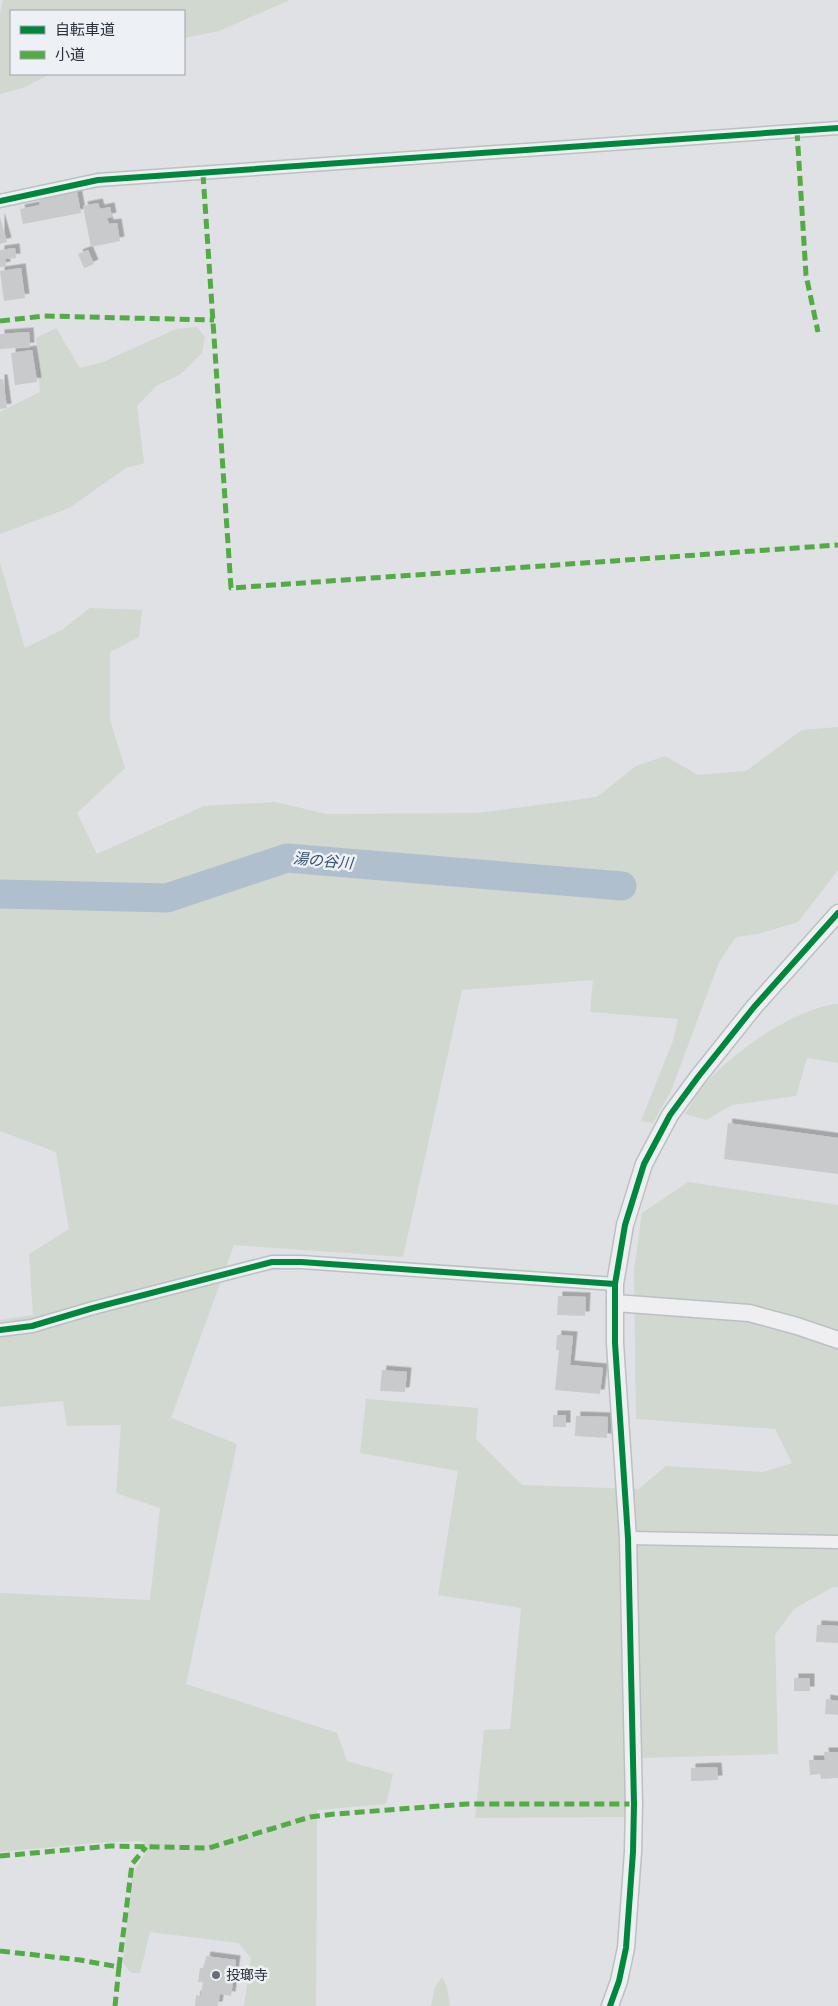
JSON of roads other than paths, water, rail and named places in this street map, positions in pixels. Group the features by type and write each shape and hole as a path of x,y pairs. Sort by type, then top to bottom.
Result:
{"street":[{"path":"0,201 98,180 838,128"},
{"path":"610,2006 619,1981 626,1948 633,1852 634,1804 628,1538 615,1343 615,1284 625,1225 644,1164 670,1114 754,1007 838,913"},
{"path":"0,1330 32,1326 93,1308 272,1262 301,1262 615,1284"},
{"path":"615,1303 749,1313 838,1340"},
{"path":"628,1538 838,1542"}],"waterway":[{"name":"湯の谷川","path":"0,894 167,898 287,858 622,886"}],"place":[{"name":"投瑯寺","path":"216,1975"}]}
